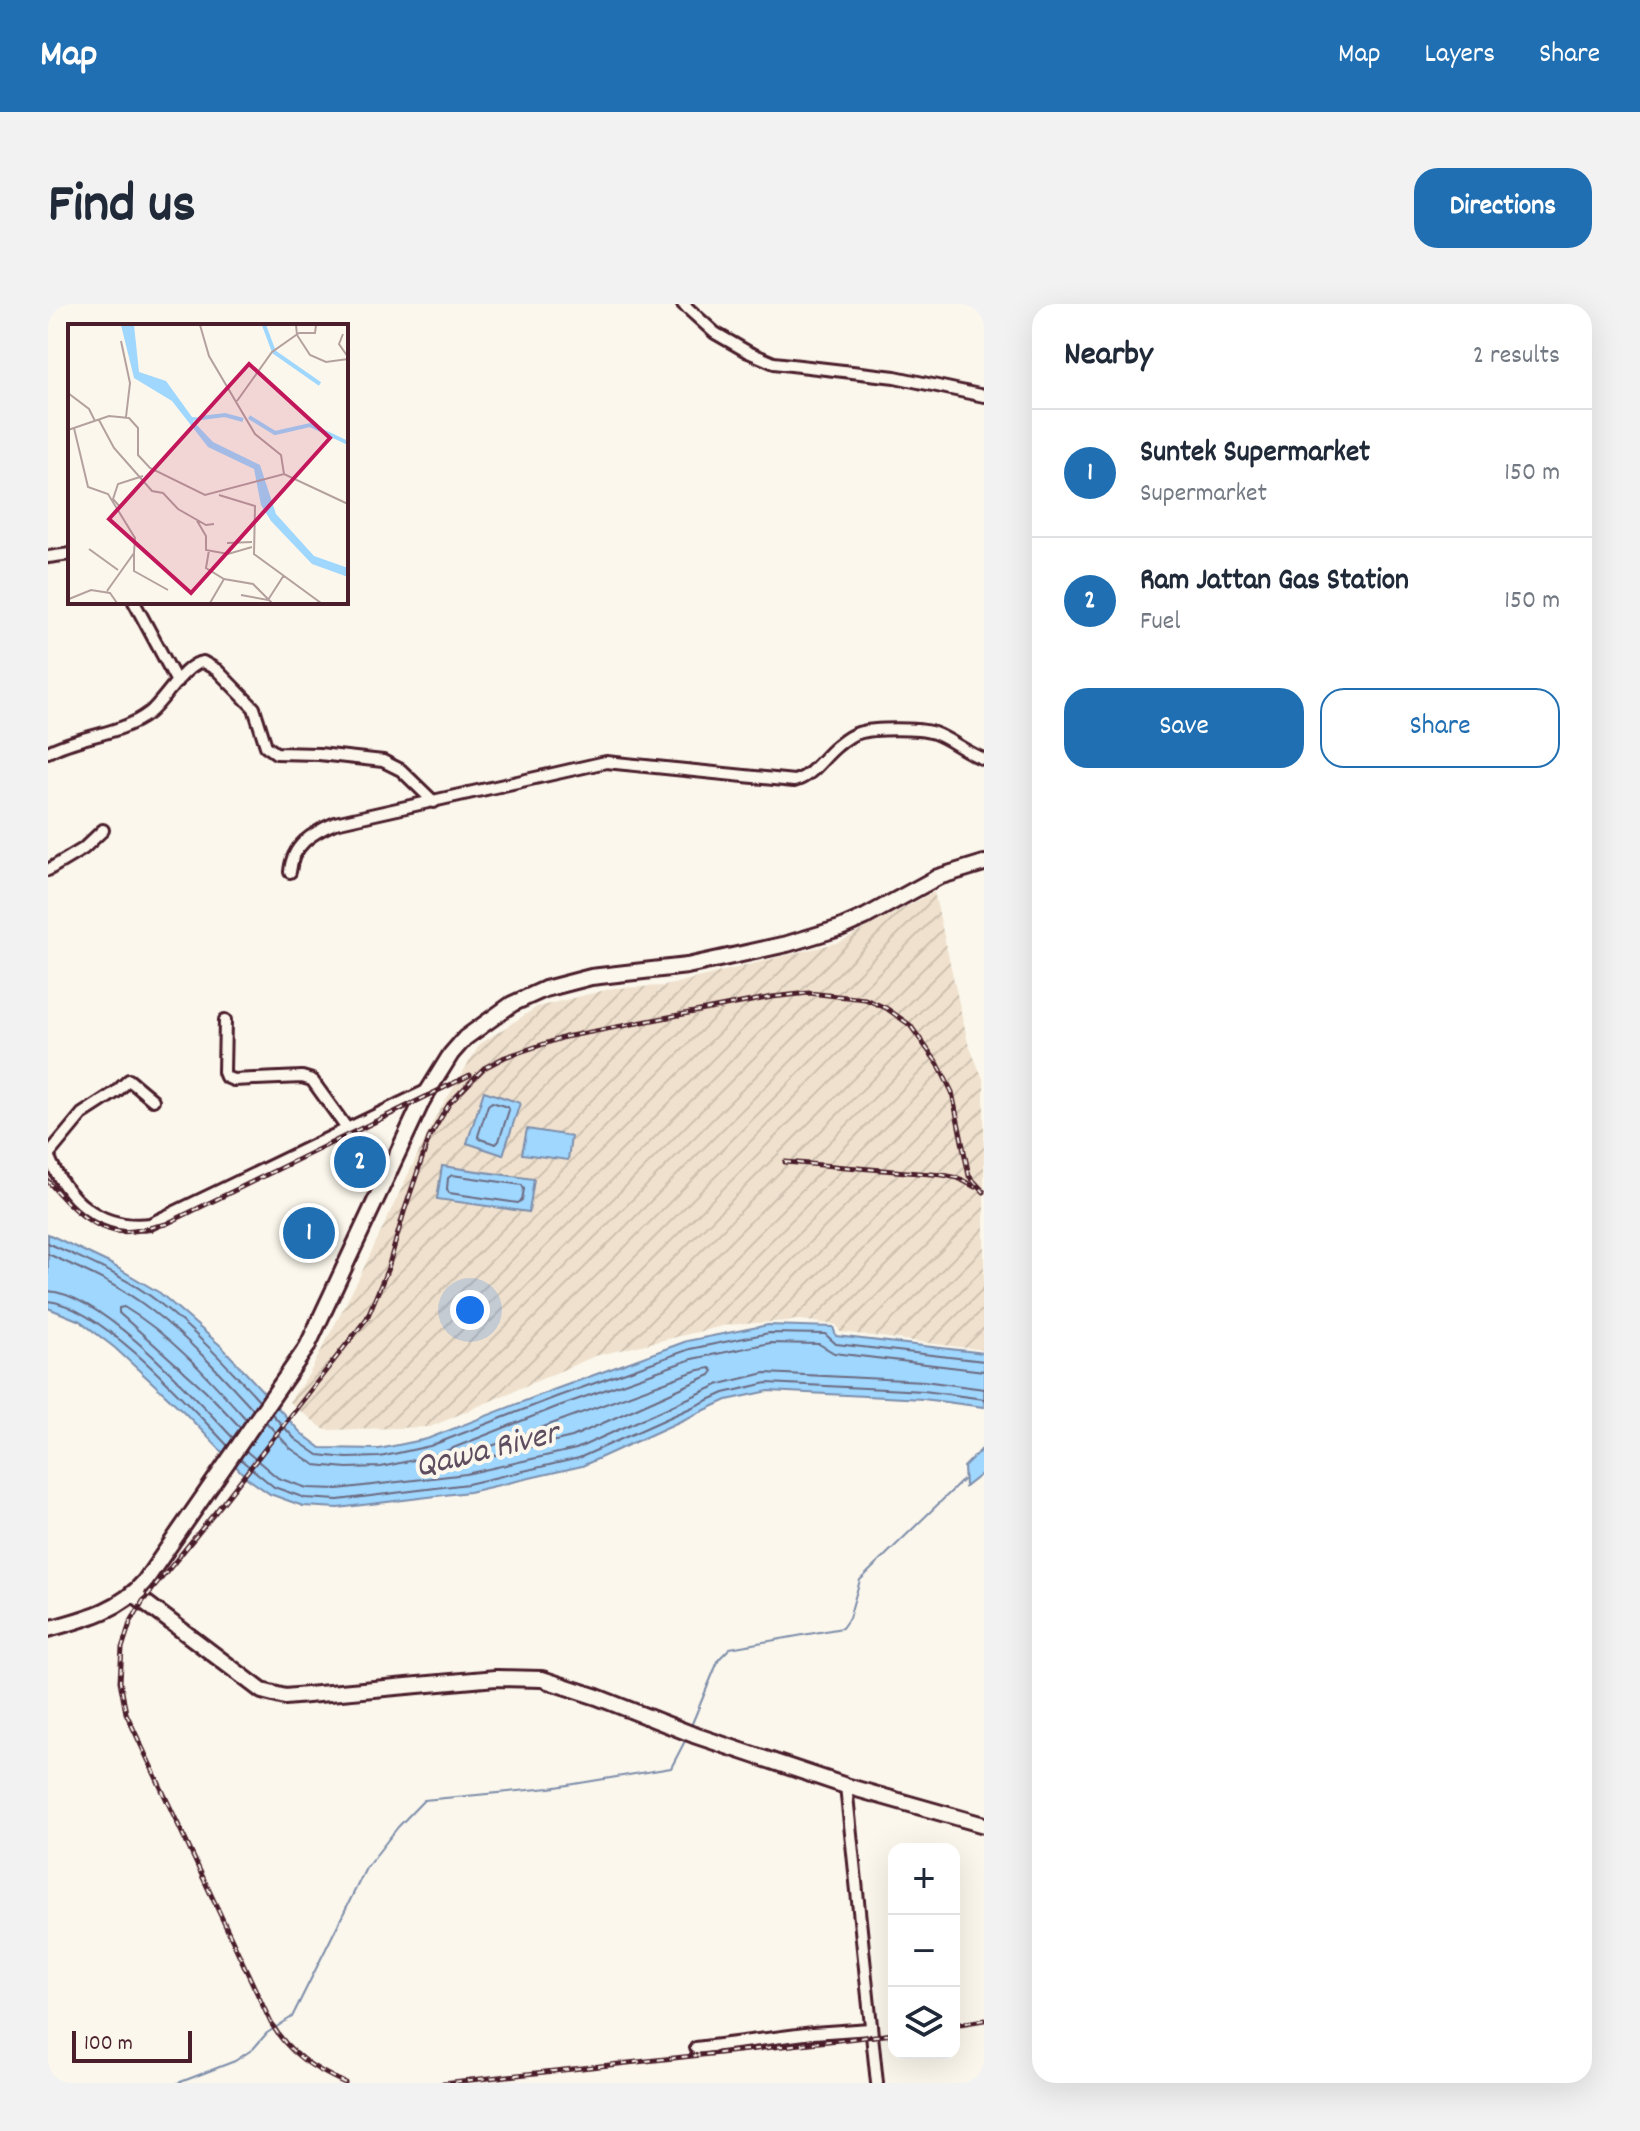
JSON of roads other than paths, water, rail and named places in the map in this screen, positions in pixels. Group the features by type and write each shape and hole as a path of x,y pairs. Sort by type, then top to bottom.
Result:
{"main road":[{"path":"48,1629 101,1613 134,1594 222,1470 318,1327 428,1090 465,1038 512,1004 545,989 591,977 687,966 787,944 840,928 938,877 984,863"},
{"path":"134,1594 262,1691 285,1697 518,1677 556,1683 694,1735 846,1786 984,1825"}],"street":[{"path":"683,304 715,333 774,363 895,377 984,396"},
{"path":"48,557 68,554"},
{"path":"135,604 177,682"},
{"path":"48,752 136,721 148,714 194,663 203,662 209,664 254,708 266,746 276,753 383,761 401,770 434,802"},
{"path":"290,872 295,853 314,832 335,823 606,762 794,781 809,775 846,739 874,730 926,731 984,759"},
{"path":"48,870 83,849 103,830"},
{"path":"225,1020 226,1077 233,1080 302,1077 312,1080 348,1130"},
{"path":"153,1100 129,1080 82,1114 48,1155 56,1176 78,1204 99,1217 135,1226 150,1224 428,1090"},
{"path":"846,1786 877,2083"},
{"path":"696,2048 870,2029"}],"water":[{"path":"484,1091 520,1103 503,1155 467,1143"},
{"path":"527,1129 571,1136 568,1160 522,1154"},
{"path":"442,1166 534,1179 529,1212 437,1199"},
{"name":"Qawa River","path":"48,1234 109,1263 160,1293 221,1346 301,1433 321,1448 379,1449 427,1439 687,1341 768,1325 833,1327 836,1336 984,1353 984,1407 923,1399 769,1391 727,1400 582,1466 469,1492 338,1508 303,1506 270,1494 247,1478 184,1412 115,1348 80,1321 48,1308"},
{"path":"984,1447 984,1472 965,1487 964,1467"}],"waterway":[{"path":"691,1726 719,1659 730,1648 842,1628 849,1618 860,1580 963,1480"},
{"path":"178,2083 235,2061 253,2049 267,2033 292,2017 366,1868 424,1800 550,1788 671,1768 686,1739"}],"railway":[{"path":"345,2083 303,2059 271,2023 126,1713 120,1681 122,1648 130,1623 143,1601 367,1318 388,1268 429,1138 449,1104 484,1068 505,1057 565,1037 772,997 809,993 865,999 886,1008 910,1025 938,1064 952,1092 969,1176 984,1192"},
{"path":"48,1181 77,1212 105,1228 127,1232 166,1224 470,1075"},
{"path":"785,1162 943,1175 958,1178 975,1187"},
{"path":"960,2024 984,2020"},
{"path":"443,2083 888,2035"}],"place":[{"name":"Ram Jattan Gas Station","path":"360,1162"},
{"name":"Suntek Supermarket","path":"309,1233"}]}
